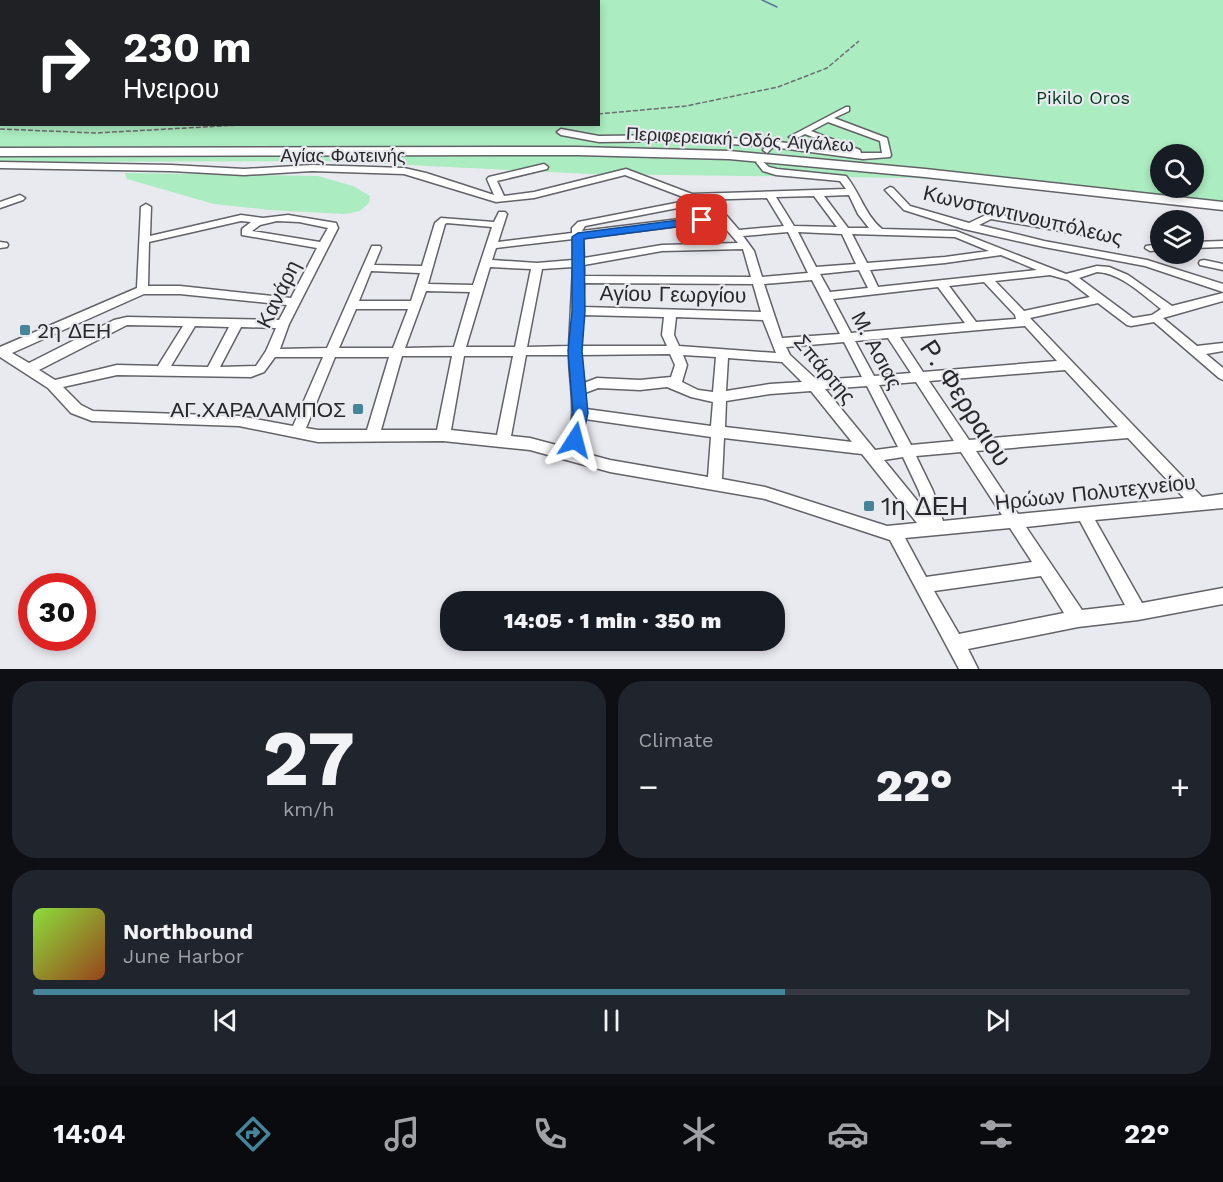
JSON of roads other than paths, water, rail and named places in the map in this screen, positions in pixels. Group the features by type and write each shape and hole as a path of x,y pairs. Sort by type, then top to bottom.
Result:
{"highway":[{"name":"Περιφερειακή Οδός Αιγάλεω","path":"0,146 681,147 835,158 1223,200"},
{"name":"Περιφερειακή Οδός Αιγάλεω","path":"0,152 578,151 710,154 914,171 1223,206"}],"street":[{"path":"793,137 846,110"},
{"path":"561,132 599,139 677,138 863,156 887,154 885,142 880,138 828,119"},
{"path":"804,131 863,156"},
{"path":"760,162 766,169 776,172 839,177 846,181 867,222 879,231"},
{"name":"Αγίας Φωτεινής","path":"0,165 171,168 244,172 312,168 404,171 496,199 527,197 626,172 691,197 853,192"},
{"path":"496,199 499,194 492,179 544,167"},
{"name":"Κωνσταντινουπόλεως","path":"890,190 907,208 971,227 1158,266 1223,288"},
{"path":"818,193 846,232 875,291"},
{"name":"Μ. Ασιας","path":"770,195 791,229 907,451 926,491 935,529"},
{"path":"0,205 20,198"},
{"name":"Σπάρτης","path":"578,237 577,228 582,224 688,202 698,203 723,218 746,246 767,316 785,358 814,385 868,453 935,529"},
{"path":"142,290 146,207"},
{"name":"Κανάρη","path":"212,371 251,372 260,369 272,353 283,324 332,225 285,217 260,220"},
{"path":"1083,232 986,217 971,227 960,228 956,234 1049,272 1070,278 1131,322 1156,318 1161,313 1223,297"},
{"path":"144,240 242,218 260,220"},
{"path":"490,246 723,218"},
{"path":"372,437 397,352 422,287 442,221 501,219 490,246 459,352 443,435"},
{"path":"260,220 247,229 246,233 323,246"},
{"name":"Κωνσταντινουπόλεως","path":"737,233 791,229 956,234"},
{"path":"568,453 578,430 580,413 575,351 579,279 578,237"},
{"path":"1204,245 1223,244"},
{"path":"486,263 537,266 579,262 662,248 746,246"},
{"path":"297,432 376,248"},
{"path":"579,279 757,281 864,266 945,260 1003,252"},
{"path":"1070,278 1098,268 1119,257"},
{"path":"1204,262 1223,267"},
{"path":"503,440 537,266"},
{"path":"369,268 427,270"},
{"path":"1098,268 1120,275 1171,311"},
{"path":"826,296 1049,272"},
{"path":"988,280 1198,503"},
{"path":"942,285 973,326"},
{"path":"422,287 477,289"},
{"path":"1,351 142,290 189,291 294,302"},
{"path":"777,343 973,326 1023,319 1101,299"},
{"path":"352,305 414,305"},
{"name":"Αγίου Γεωργίου","path":"578,311 767,316"},
{"path":"670,314 668,335 681,365 679,377 671,383"},
{"path":"1156,318 1223,375"},
{"path":"29,369 118,323 127,321 283,324"},
{"path":"162,370 192,322"},
{"path":"53,385 117,370 212,371 237,324"},
{"name":"Ρ. Φερραιου","path":"892,334 1078,619"},
{"path":"1195,351 1223,347"},
{"path":"272,353 519,353 674,350 785,358"},
{"name":"Ηρώων Πολυτεχνείου","path":"1,351 53,385 76,409 92,416 239,421 329,436 443,435 503,440 568,453 609,466 765,493 879,532 895,533 1222,502"},
{"path":"715,483 722,354"},
{"path":"578,390 597,383 609,382 671,383 707,397 716,398 720,395 814,385 1067,365"},
{"path":"580,413 868,453 1130,432"},
{"path":"1084,515 1138,612"},
{"path":"895,533 901,548 969,669"},
{"path":"923,585 1046,568"},
{"path":"955,643 1078,619 1138,612 1223,596"}],"waterway":[{"path":"762,0 777,7"}],"railway":[{"path":"600,114 686,106 778,87 827,68 859,41"},
{"path":"0,129 96,133 221,126"}],"place":[{"name":"2η ΔΕΗ","path":"25,330"},
{"name":"ΑΓ.ΧΑΡΑΛΑΜΠΟΣ","path":"358,409"},
{"name":"1η ΔΕΗ","path":"869,506"}],"park label":[{"name":"Pikilo Oros","path":"1083,97"}]}
